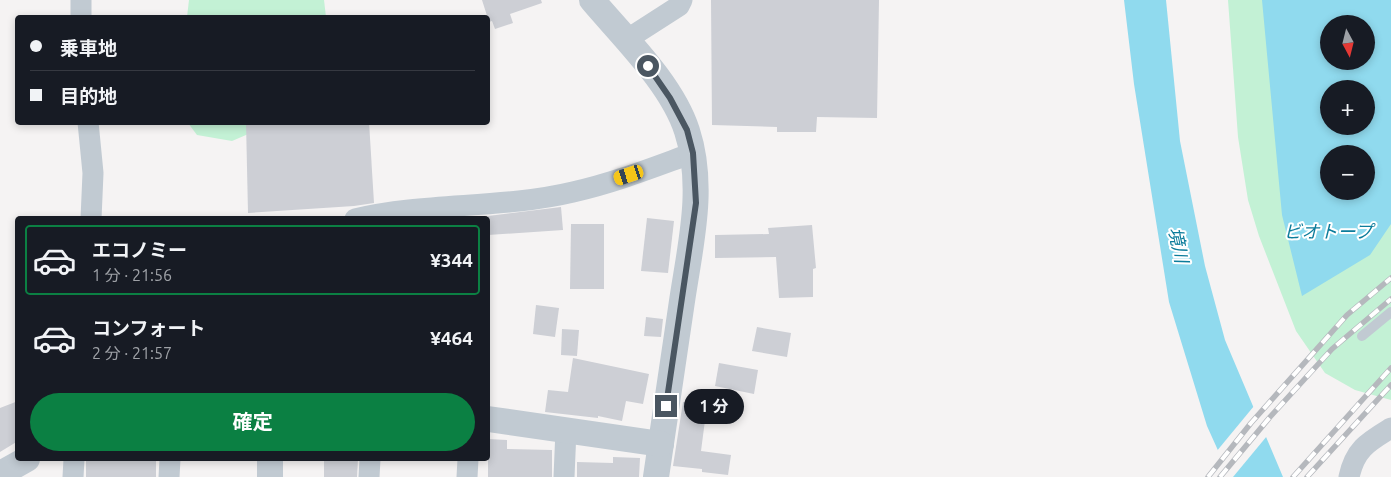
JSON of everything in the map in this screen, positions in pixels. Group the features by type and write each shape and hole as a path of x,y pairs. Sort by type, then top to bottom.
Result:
{"street":[{"path":"81,0 81,15"},
{"path":"592,0 648,66 670,98 687,130 693,153 696,203 656,477"},
{"path":"626,40 679,6 682,0"},
{"path":"88,125 93,172 91,216"},
{"path":"368,216 389,211 480,205 573,192 693,153"},
{"path":"490,419 661,444"},
{"path":"1349,477 1352,464 1365,444 1391,428"},
{"path":"564,477 566,430"},
{"path":"0,474 23,461"},
{"path":"73,477 74,461"},
{"path":"169,477 170,461"},
{"path":"270,461 270,477"},
{"path":"369,477 370,461"},
{"path":"467,477 468,461"}],"lane":[{"path":"1362,336 1391,312"}],"green space":[{"path":"189,0 324,0 326,15 187,15"},
{"path":"1228,0 1391,0 1391,400 1355,390 1325,373 1296,331 1259,236 1248,200 1238,137"},
{"path":"190,125 269,125 232,141 197,135"}],"water":[{"name":"境川","path":"1124,0 1166,0 1180,141 1205,266 1225,340 1283,477 1230,477 1207,426 1169,302 1134,84"},
{"name":"ビオトープ","path":"1262,0 1391,0 1391,224 1370,255 1302,296 1282,215"}],"pier":[{"path":"1254,406 1267,436 1233,477 1228,477 1216,452"}],"building":[{"path":"482,0 541,0 542,3 510,14 513,23 495,29 492,21 490,22 490,15 487,15"},
{"path":"711,0 879,0 877,118 817,117 816,132 777,132 777,127 712,125"},
{"path":"246,125 369,125 374,203 248,213"},
{"path":"561,207 563,230 490,235 490,216 488,216"},
{"path":"647,218 674,221 668,273 641,271"},
{"path":"571,224 604,224 604,289 570,289"},
{"path":"812,225 816,268 813,269 813,297 779,298 776,257 715,258 715,235 769,234 768,228"},
{"path":"536,305 559,308 555,337 533,334"},
{"path":"646,317 663,319 661,337 644,336"},
{"path":"757,327 791,333 787,357 752,351"},
{"path":"562,329 579,330 577,356 561,355"},
{"path":"573,358 649,374 643,404 626,401 622,421 598,416 598,418 545,412 548,390 568,392"},
{"path":"719,363 758,370 754,394 715,386"},
{"path":"15,402 15,443 0,452 0,408"},
{"path":"683,402 707,405 701,451 731,455 728,475 702,472 702,469 673,466"},
{"path":"490,439 507,440 507,449 552,450 552,477 488,477"},
{"path":"613,457 640,458 639,477 577,477 577,462 613,463"},
{"path":"86,461 156,461 156,477 86,477"},
{"path":"324,461 358,461 357,477 324,477"}],"railway":[{"path":"1208,477 1251,423 1347,315 1391,278"},
{"path":"1220,477 1270,417 1332,349 1391,299"},
{"path":"1293,477 1391,368"},
{"path":"1307,477 1391,385"}],"route":[{"path":"648,66 670,98 687,130 693,153 696,203 666,406"}]}
